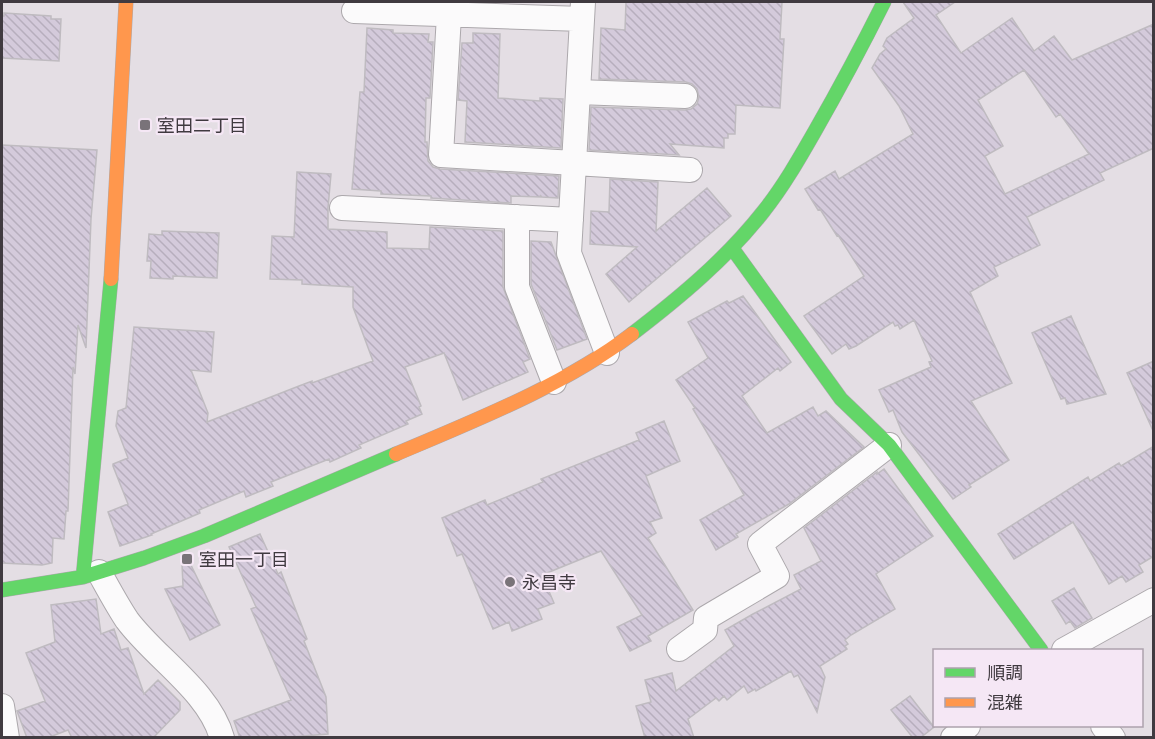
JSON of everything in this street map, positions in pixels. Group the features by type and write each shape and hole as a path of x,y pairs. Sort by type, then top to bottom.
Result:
{"street":[{"path":"126,2 91,575 128,620 201,700 219,727 222,738"},
{"path":"2,590 91,575 204,536 468,423 554,382 607,353 665,309 732,248 764,211 795,165 855,61 884,2"},
{"path":"354,11 449,15 582,10 569,253 607,353"},
{"path":"449,15 441,155 690,170"},
{"path":"578,92 685,96"},
{"path":"342,208 571,220"},
{"path":"517,217 517,287 554,382"},
{"path":"732,248 841,399 889,445 1040,649"},
{"path":"678,649 705,630 706,618 777,576 760,544 889,445"},
{"path":"1068,649 1154,600"},
{"path":"2,706 7,738"},
{"path":"953,738 967,727"}],"building":[{"path":"626,2 782,2 780,39 784,39 780,108 736,105 735,134 728,134 728,138 724,138 724,148 670,144 679,155 589,150 591,107 685,110 697,104 699,97 697,89 686,82 599,79 601,28 625,30"},
{"path":"903,2 955,2 936,15 961,53 1012,18 1034,51 1054,36 1072,60 1154,24 1154,148 1100,173 1104,180 1027,217 1040,245 994,267 998,276 970,292 1012,383 971,401 1009,460 969,485 971,487 953,499 902,432 893,410 889,412 879,390 931,367 929,362 932,361 914,320 900,329 893,322 856,346 849,349 846,344 832,354 804,316 864,276 805,189 835,171 839,179 913,134 899,106 872,68 880,54 886,49 883,46 887,38 914,18","holes":["1024,70 1056,117 1060,114 1089,154 1005,194 985,156 1003,146 978,100"]},
{"path":"4,13 51,16 51,19 61,19 59,61 2,58 2,16"},
{"path":"367,28 393,30 393,33 429,34 428,42 433,42 430,98 426,98 425,142 427,142 428,161 433,167 559,176 558,198 540,195 541,197 511,196 511,203 381,194 381,191 352,189 360,92 364,92"},
{"path":"473,33 500,34 498,98 540,101 540,98 563,99 561,148 465,142 467,101 458,100 462,43 473,43"},
{"path":"2,145 97,150 91,219 86,348 78,325 75,374 73,367 68,511 66,511 64,539 53,538 52,563 42,565 2,563"},
{"path":"297,172 331,174 328,229 387,232 387,248 429,249 430,227 503,231 503,287 530,359 523,362 528,372 463,400 444,353 405,367 422,414 406,421 408,424 359,445 361,448 330,462 329,459 271,482 273,486 246,497 244,491 199,510 200,513 152,535 120,546 108,512 128,504 113,464 128,458 116,426 118,411 126,408 134,327 214,332 211,372 191,370 208,413 207,422 312,381 312,383 373,361 353,307 353,287 302,284 302,280 270,279 272,236 294,237"},
{"path":"610,179 658,182 656,231 707,188 731,216 629,302 606,274 637,247 590,244 591,211 609,212"},
{"path":"162,231 219,233 217,278 173,276 173,279 150,278 151,261 147,261 149,234 162,235"},
{"path":"531,241 551,242 587,339 557,350 531,284"},
{"path":"743,296 791,362 780,371 778,368 742,396 767,433 813,407 818,416 826,411 864,447 789,504 736,534 738,537 716,550 700,520 744,495 693,409 695,408 676,380 708,358 688,322 727,301 729,303"},
{"path":"1071,316 1106,394 1067,404 1065,398 1061,399 1032,333"},
{"path":"1154,361 1154,433 1127,373"},
{"path":"664,421 680,461 646,476 662,518 650,522 656,533 648,538 693,610 648,636 651,641 630,651 617,627 642,615 601,551 542,575 554,603 538,609 542,619 512,631 509,622 493,629 462,554 457,556 442,518 485,500 487,505 543,482 541,479 639,440 636,433"},
{"path":"1154,446 1154,556 1139,565 1143,572 1126,582 1122,576 1109,584 1073,522 1014,559 998,534 1088,477 1090,481 1119,463 1121,466"},
{"path":"884,469 933,536 876,574 895,609 851,635 845,640 848,644 845,646 847,649 820,666 825,677 817,712 798,675 794,677 791,671 756,691 755,689 748,693 744,686 727,700 724,696 719,701 716,698 688,719 694,738 645,738 636,706 651,702 645,680 672,673 676,691 734,646 725,630 801,589 794,575 821,561 804,528"},
{"path":"260,534 278,574 281,572 307,639 304,641 326,697 328,734 240,738 234,721 291,700 251,609 256,607 229,547"},
{"path":"189,561 220,625 190,640 165,589 183,586 182,564"},
{"path":"1074,588 1092,618 1075,628 1070,621 1066,624 1052,601"},
{"path":"96,599 101,634 114,629 121,650 128,648 144,694 158,680 180,702 180,710 153,738 72,738 68,730 47,738 27,738 17,711 45,701 26,653 55,642 51,605"},
{"path":"910,696 934,727 920,738 913,738 891,710"}],"traffic: fast":[{"path":"632,334 718,262 749,229 770,202 815,131 884,2"},
{"path":"732,248 841,399 889,445 1040,649"},
{"path":"83,577 111,279"},
{"path":"2,590 83,577 144,558 204,536 396,454"}],"traffic: slow":[{"path":"111,279 126,2"},
{"path":"396,454 488,415 548,386 605,353 632,334"}],"place":[{"name":"室田二丁目","path":"145,125"},
{"name":"室田一丁目","path":"187,559"},
{"name":"永昌寺","path":"510,582"}]}
